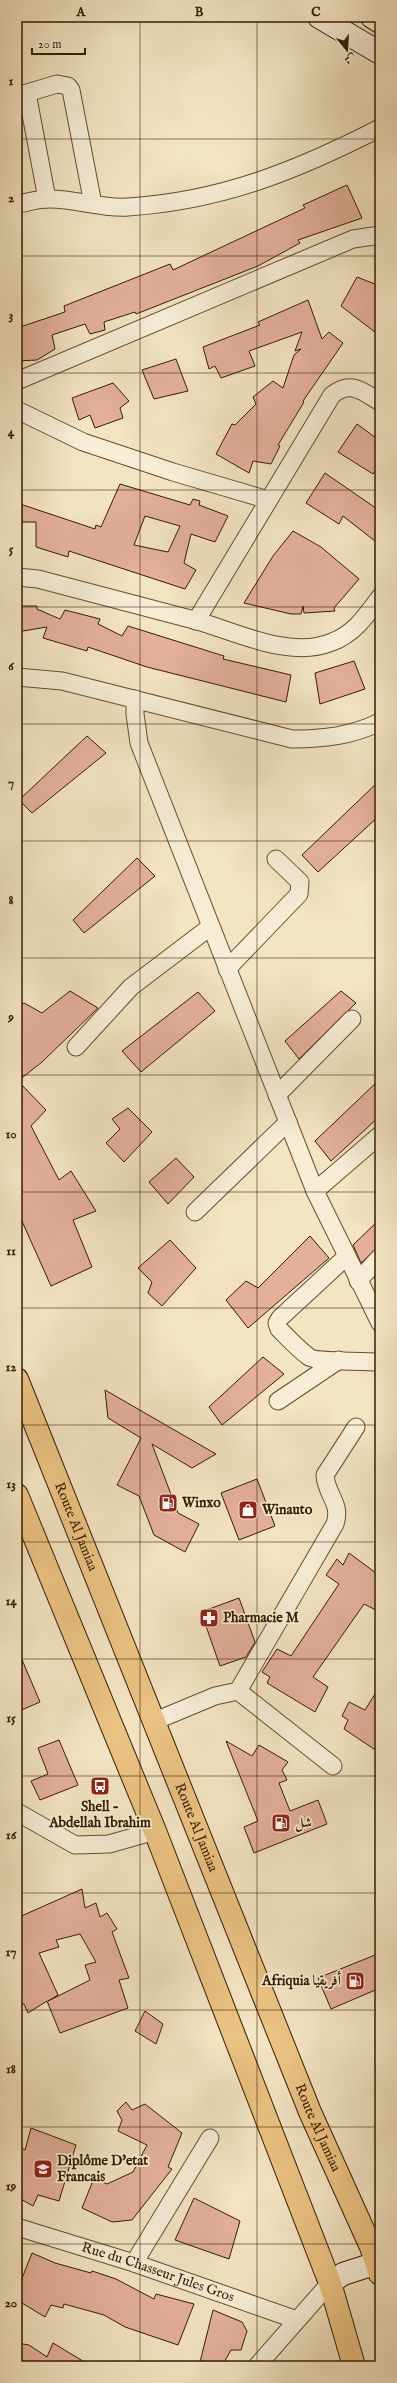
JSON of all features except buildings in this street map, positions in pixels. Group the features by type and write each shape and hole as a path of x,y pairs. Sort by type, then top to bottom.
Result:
{"main road":[{"path":"319,17 380,53"},
{"path":"372,17 380,22"},
{"name":"Route Al Jamiaa","path":"17,1379 310,2112 379,2266"},
{"path":"17,1494 155,1831 330,2283 354,2366"},
{"path":"330,2283 343,2274 379,2266"}],"street":[{"path":"46,199 22,95 57,84 63,84 71,90 93,204"},
{"path":"17,204 46,199 126,207 161,204 259,182 305,165 380,128"},
{"path":"17,381 353,239 380,234"},
{"path":"196,621 332,395 339,389 347,387 357,388 380,402"},
{"path":"17,410 83,442 268,500"},
{"path":"17,577 38,579 196,621 242,637 274,644 306,648 332,643 349,634 362,621 380,597"},
{"path":"17,677 62,680 292,739 326,739 360,731 380,722"},
{"path":"135,699 135,714 139,743 226,969 315,1191 346,1257 380,1323"},
{"path":"226,969 299,894 300,882 276,859"},
{"path":"76,1046 131,988 210,927"},
{"path":"277,1095 352,1019"},
{"path":"195,1212 288,1122"},
{"path":"315,1191 380,1135"},
{"path":"346,1257 277,1323 279,1329 309,1357 318,1360 340,1359 380,1362"},
{"path":"358,1281 380,1257"},
{"path":"278,1401 340,1359"},
{"path":"154,1721 215,1696 238,1691 335,1524 337,1509 325,1481 325,1475 356,1427"},
{"path":"238,1691 333,1766"},
{"path":"17,1812 75,1845 109,1844 155,1831"},
{"path":"134,2262 210,2138"},
{"name":"Rue du Chasseur Jules Gros","path":"17,2227 134,2262 297,2320"},
{"path":"257,2366 330,2283"}],"place":[{"name":"Winxo","path":"168,1503"},
{"name":"Winauto","path":"248,1510"},
{"name":"Pharmacie M","path":"209,1618"},
{"name":"Shell - Abdellah Ibrahim","path":"100,1786"},
{"name":"شل","path":"281,1823"},
{"name":"Afriquia أفريقيا","path":"355,1981"},
{"name":"Diplôme D'etat Francais","path":"43,2169"}]}
